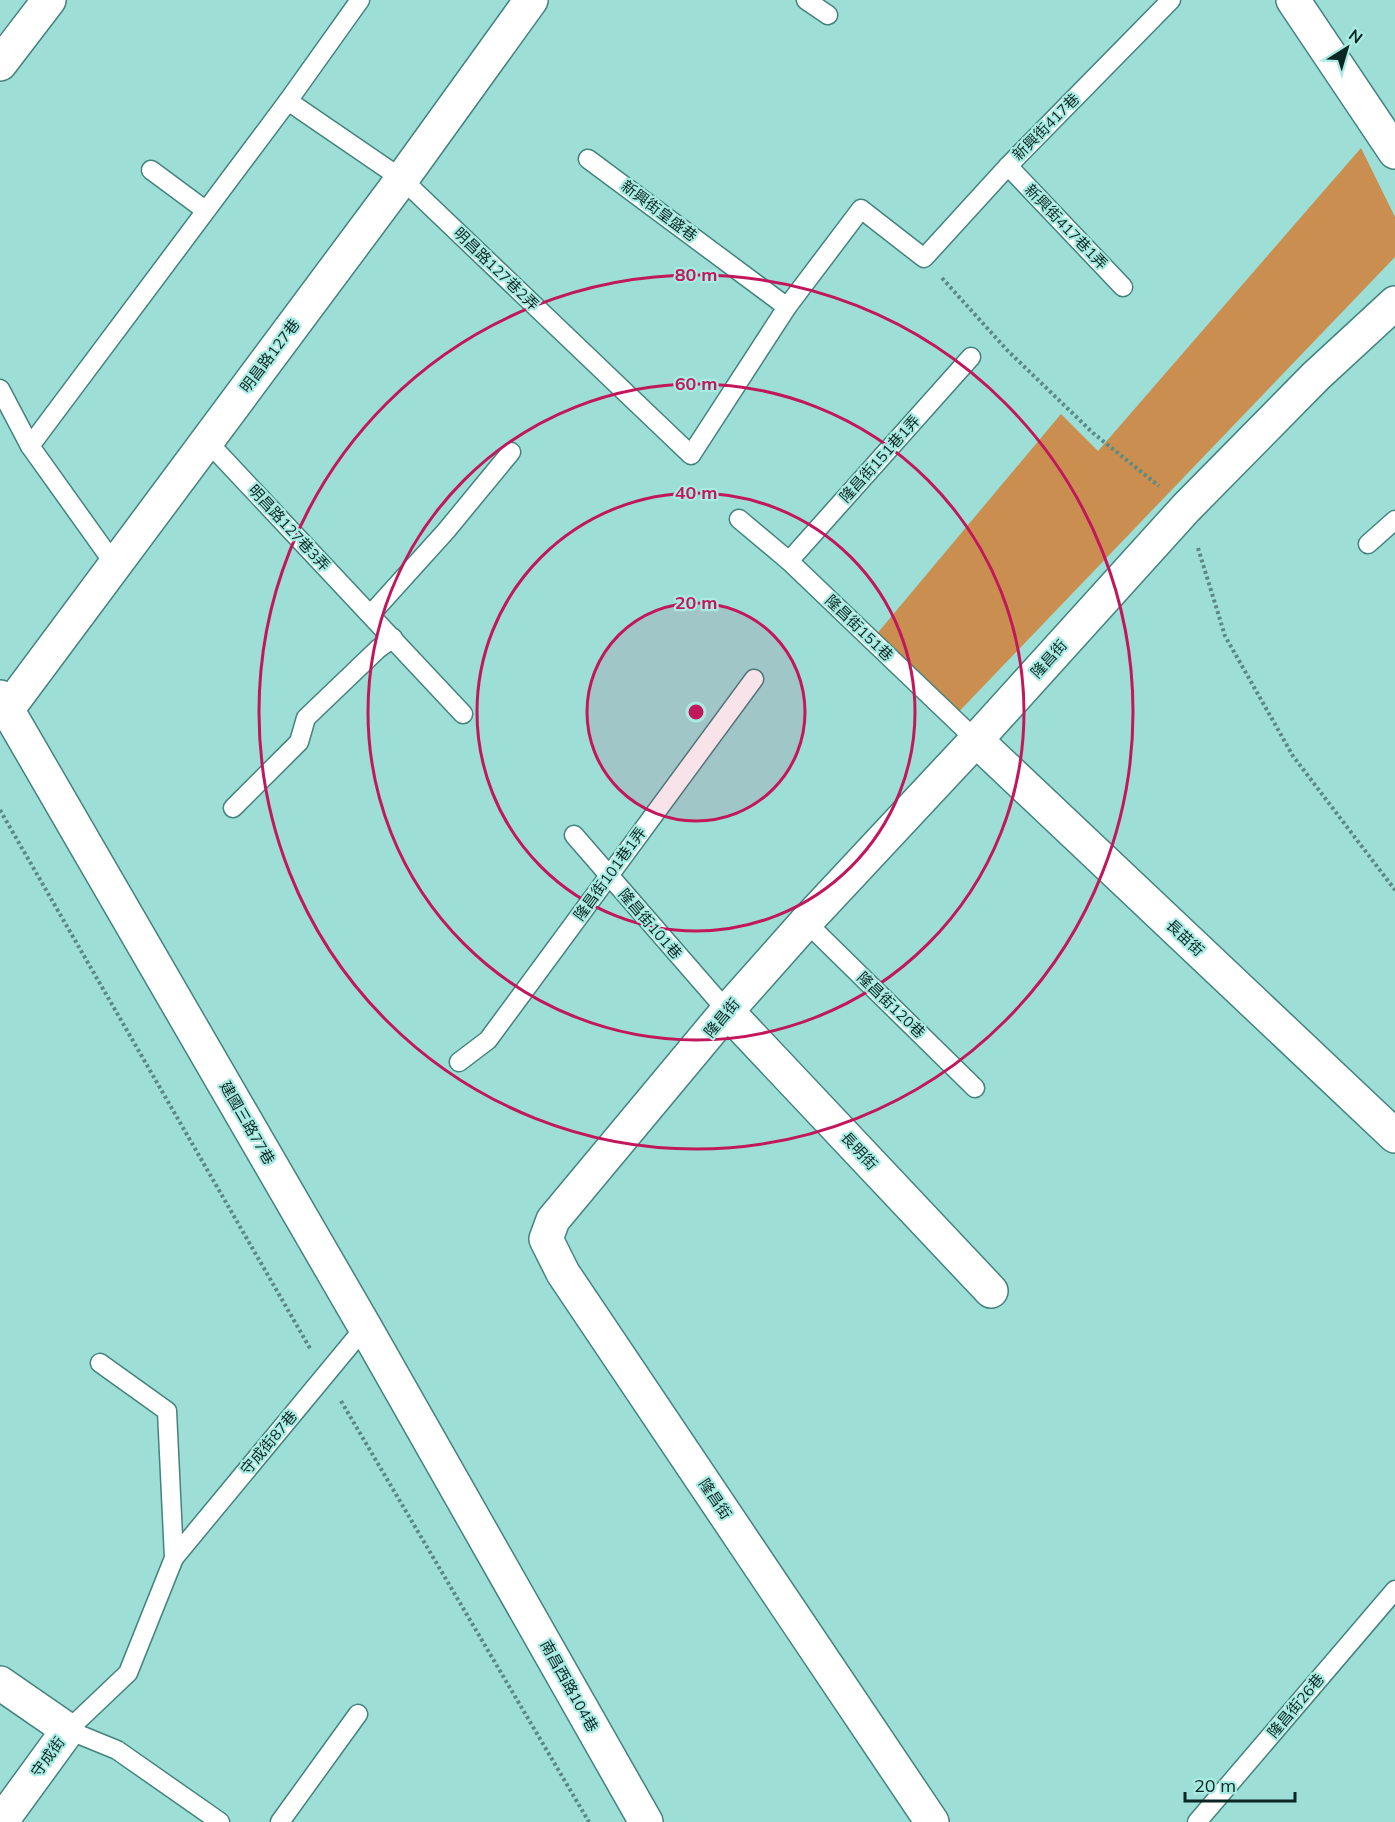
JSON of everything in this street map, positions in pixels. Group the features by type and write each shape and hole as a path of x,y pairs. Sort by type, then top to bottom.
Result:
{"street":[{"path":"0,64 50,0"},
{"name":"明昌路127巷","path":"4,703 115,565 402,179 531,0"},
{"path":"1293,0 1395,152"},
{"name":"隆昌街","path":"932,1822 563,1273 546,1239 553,1220 727,1011 806,922 976,740 1186,508 1316,376 1395,303"},
{"name":"建國三路77巷","path":"4,703 493,1550"},
{"name":"長苗街","path":"976,740 1395,1136"},
{"name":"長明街","path":"727,1011 991,1291"},
{"name":"南昌西路104巷","path":"493,1550 646,1822"},
{"name":"守成街","path":"0,1683 68,1730 1,1822"}],"lane":[{"path":"30,446 288,101 360,0"},
{"path":"806,0 828,15"},
{"name":"新興街417巷","path":"924,258 1008,166 1171,0"},
{"name":"明昌路127巷2弄","path":"288,101 402,179 691,455 787,307"},
{"name":"新興街皇盛巷","path":"588,159 787,307"},
{"name":"新興街417巷1弄","path":"1008,166 1123,287"},
{"path":"151,170 205,210"},
{"path":"787,307 861,209 924,258"},
{"name":"隆昌街151巷1弄","path":"789,561 971,357"},
{"path":"0,389 30,446 115,565"},
{"name":"明昌路127巷3弄","path":"207,441 463,714"},
{"path":"371,614 446,531 512,452"},
{"name":"隆昌街151巷","path":"739,519 789,561 976,740"},
{"path":"1368,544 1395,520"},
{"path":"232,808 299,742 306,718 378,649 393,638"},
{"name":"隆昌街101巷1弄","path":"459,1062 488,1040 754,679"},
{"name":"隆昌街101巷","path":"574,835 727,1011"},
{"name":"隆昌街120巷","path":"806,922 975,1088"},
{"name":"守成街87巷","path":"68,1730 128,1673 174,1558 365,1327"},
{"name":"守成街87巷","path":"99,1363 167,1411 174,1558"},
{"name":"隆昌街26巷","path":"1197,1822 1395,1590"},
{"path":"280,1822 358,1714"},
{"path":"68,1730 117,1750 220,1822"}],"path":[{"path":"924,258 1007,350 1084,424 1186,508 1224,636 1293,756 1395,890"},
{"path":"0,810 325,1375 589,1822"}],"shaded area":[{"path":"1361,148 1395,217 1395,257 949,722 870,642 1061,414 1098,451"}]}
